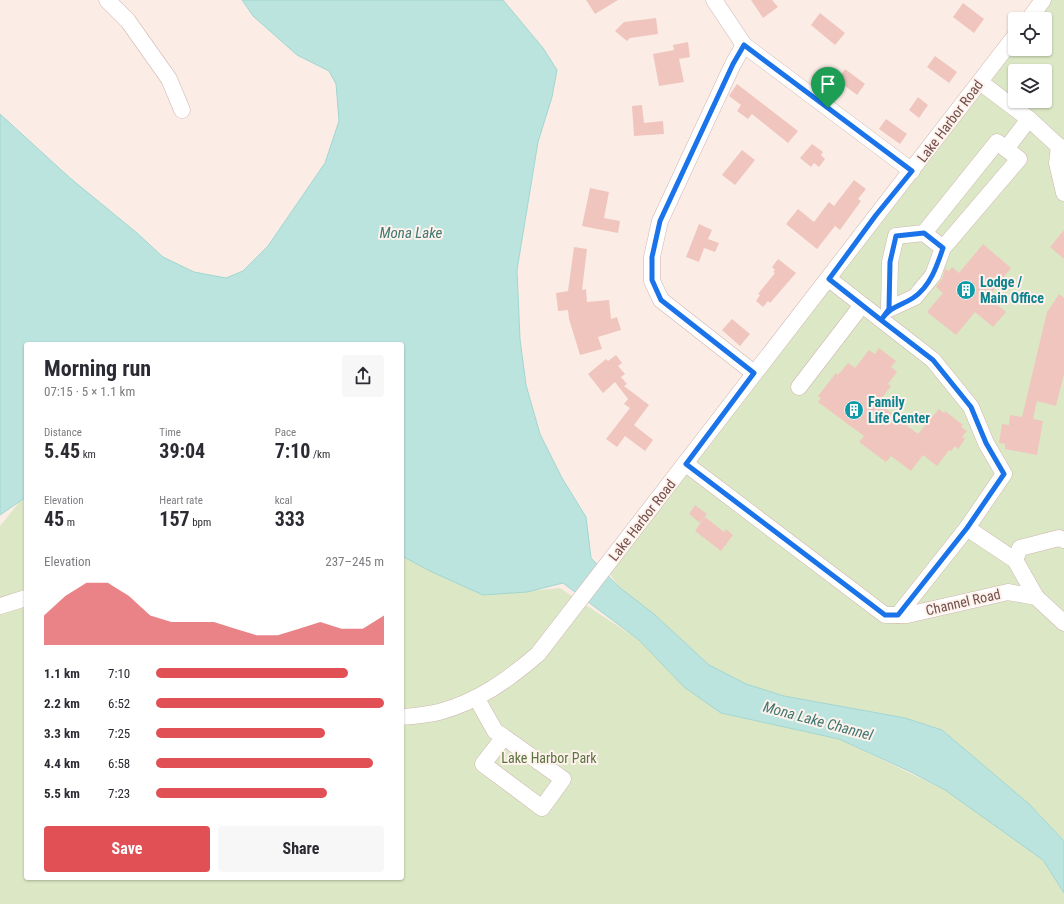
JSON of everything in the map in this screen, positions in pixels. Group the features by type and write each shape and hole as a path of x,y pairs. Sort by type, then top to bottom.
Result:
{"street":[{"path":"107,0 128,21 169,79 182,110"},
{"path":"714,0 744,45 912,171"},
{"path":"1034,12 1043,0"},
{"path":"744,45 733,64 660,221 652,257 652,280 661,300 754,373"},
{"name":"Lake Harbor Road","path":"404,717 438,713 476,699 512,676 538,654 1008,45"},
{"path":"980,82 1029,119 1061,148 1057,162 1064,193"},
{"path":"1006,149 1029,119"},
{"path":"885,315 915,297 933,275 943,248 1019,159 997,142 924,233"},
{"path":"885,315 890,262 896,236 924,233 943,248"},
{"path":"829,279 862,305 885,315 933,360 971,407 986,443 1004,474 967,528 898,615"},
{"path":"799,387 862,305"},
{"name":"Channel Road","path":"686,464 885,615 907,615 1008,592 1036,597"},
{"path":"967,528 1015,560 1036,597 1064,623"},
{"path":"1015,560 1020,548 1059,538 1064,540"},
{"path":"0,606 24,599"},
{"path":"476,699 495,731 504,737 563,779 542,808 483,764 504,737"}],"green space":[{"path":"1043,0 1064,0 1064,841 1029,804 942,730 905,718 784,696 746,684 709,665 655,615 619,587 605,567 1009,56 1052,56 1052,12 1034,12"},
{"name":"Lake Harbor Park","path":"24,499 24,880 404,880 404,556 483,595 560,588 639,640 684,687 721,713 839,739 945,790 1043,860 1064,893 1064,904 0,904 0,526 21,500"}],"water":[{"name":"Mona Lake","path":"242,0 503,0 543,48 557,70 552,97 538,142 517,270 520,339 526,385 540,434 562,478 586,517 591,558 619,587 655,615 709,665 746,684 784,696 905,718 942,730 1029,804 1064,841 1064,893 1043,860 945,790 911,772 839,739 721,713 684,687 639,640 563,583 527,592 483,595 430,571 404,557 404,342 24,342 24,498 0,515 0,114 70,178 137,233 163,257 194,272 226,278 243,271 268,246 325,163 339,121 336,84 329,71 297,55 253,16"}],"building":[{"path":"586,0 618,0 595,14"},
{"path":"751,0 772,0 778,7 763,18"},
{"path":"963,3 984,19 974,33 953,17"},
{"path":"820,13 845,33 835,45 811,25"},
{"path":"656,18 658,34 630,38 627,41 615,31 624,22"},
{"path":"688,42 690,57 679,59 684,82 659,86 653,54 674,50 673,45"},
{"path":"935,56 957,72 949,83 927,67"},
{"path":"845,69 865,84 857,95 837,80"},
{"path":"737,84 798,131 788,143 752,114 748,119 737,111 741,105 729,96"},
{"path":"918,97 928,105 919,118 909,110"},
{"path":"642,105 644,123 663,121 664,134 634,136 632,106"},
{"path":"886,119 907,134 900,144 879,129"},
{"path":"812,144 823,152 821,155 825,159 819,167 814,163 811,167 800,158"},
{"path":"742,150 755,160 735,185 722,175"},
{"path":"854,180 866,189 858,199 861,201 840,230 835,226 817,249 786,224 798,209 814,222 829,202 834,206"},
{"path":"590,188 609,192 604,218 620,221 618,233 582,226"},
{"path":"699,224 712,230 708,239 719,243 715,252 704,248 699,262 686,257"},
{"path":"1064,230 1064,259 1050,247"},
{"name":"Lodge / Main Office","path":"983,244 1011,268 988,297 1006,312 993,327 975,312 956,335 927,312 943,293 936,287 942,279 945,269 949,271 952,267 959,273"},
{"path":"574,247 587,249 582,290 586,289 587,302 609,300 611,319 617,317 621,330 598,337 602,349 580,355 569,319 568,310 558,311 556,293 568,291"},
{"path":"778,259 796,273 770,303 768,301 763,307 756,301 760,295 758,294 775,273 773,272 775,270 772,267"},
{"path":"1059,294 1064,298 1064,374 1056,406 1037,401 1033,419 1043,421 1037,455 1005,449 1005,444 999,443 1002,424 1009,425 1010,415 1022,417 1047,312"},
{"path":"732,319 750,334 740,346 722,330"},
{"name":"Family Life Center","path":"879,348 896,361 891,367 897,372 888,384 891,386 878,403 894,415 900,412 900,420 918,434 939,409 944,413 945,411 963,425 961,427 967,431 962,437 965,439 958,449 955,446 951,451 949,450 937,466 923,455 911,471 891,456 886,462 859,442 864,436 818,402 821,398 818,396 836,373 838,375 848,363 855,368 869,350 875,354"},
{"path":"616,355 622,363 618,366 625,374 621,377 627,384 624,386 649,405 634,425 653,440 645,451 625,436 617,447 606,439 630,408 624,404 628,399 615,382 603,393 588,374 606,359 608,361"},
{"path":"695,505 707,514 700,523 689,514"},
{"path":"705,517 724,532 726,529 733,535 721,551 695,531"}],"place":[{"name":"Lodge / Main Office","path":"966,290"},
{"name":"Family Life Center","path":"854,410"}],"route":[{"path":"828,108 744,45 733,64 660,221 652,257 652,280 661,300 754,373 686,464 885,615 898,615 967,528 1004,474 986,443 971,407 933,360 881,320 889,309 915,297 933,275 943,248 924,233 896,236 890,262 889,309 881,320 829,279 876,215 912,171 828,108"}],"water label":[{"name":"Mona Lake Channel","path":"818,721"}]}
